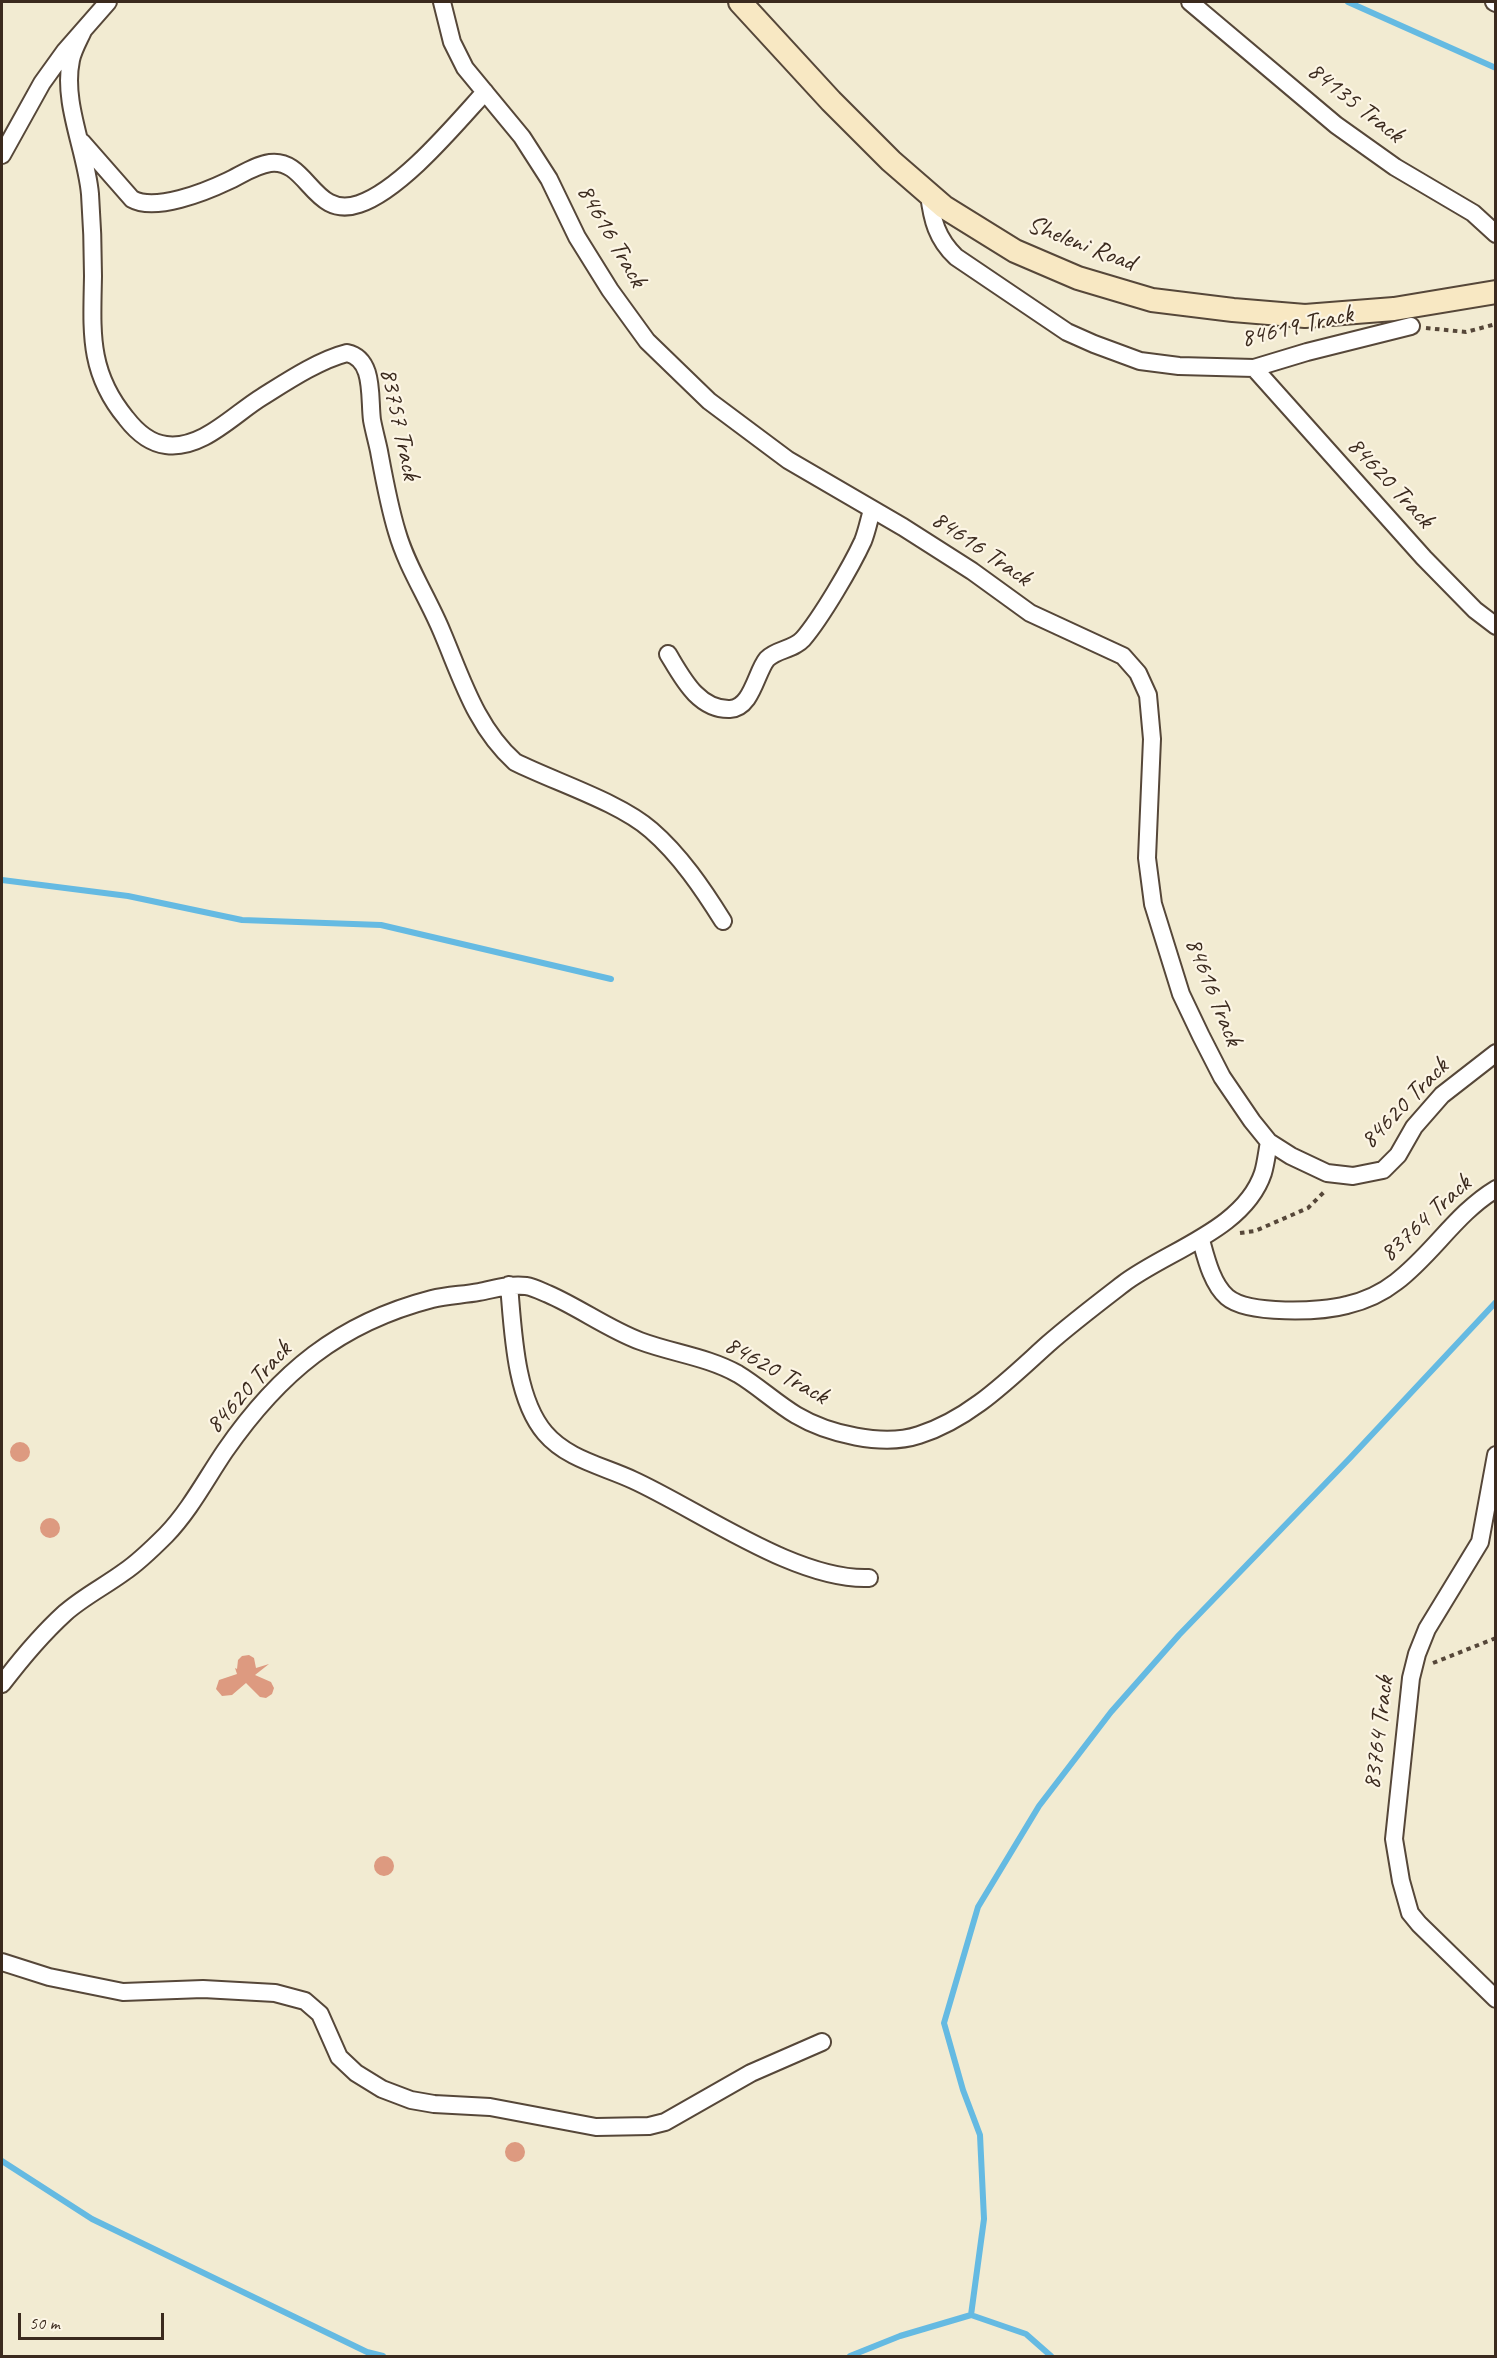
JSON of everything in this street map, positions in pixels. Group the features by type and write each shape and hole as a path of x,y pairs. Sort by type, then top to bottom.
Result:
{"street":[{"path":"2,155 42,83 65,51 108,2"},
{"name":"84616 Track","path":"442,2 452,42 465,68 522,137 549,179 577,237 610,290 647,341 709,402 788,460 972,571 1030,613 1123,656 1138,673 1148,694 1152,739 1147,849 1154,904 1181,993 1222,1077 1269,1142 1291,1156 1327,1173 1353,1176"},
{"name":"Sheleni Road","path":"740,2 838,108 891,161 944,207 1015,252 1078,278 1152,300 1305,316 1394,309 1496,292"},
{"name":"84135 Track","path":"1190,2 1336,125 1395,167 1473,213 1496,234"},
{"name":"83757 Track","path":"83,31 71,58 68,83 71,108 81,140 90,192 93,246 91,332 103,385 119,410 133,427 150,440 167,446 188,444 205,436 262,397 324,361 347,353 359,358 366,370 372,395 372,418 397,533 442,631 474,709 482,722 502,750 515,762 617,809 650,829 673,852 723,921"},
{"path":"81,140 132,200 143,204 161,203 194,194 268,163 283,163 296,172 320,198 344,206 354,205 380,193 402,176 484,93"},
{"name":"84619 Track","path":"929,194 932,219 945,246 974,269 1068,332 1140,360 1179,366 1254,368 1410,326"},
{"name":"84620 Track","path":"1254,368 1416,549 1475,610 1496,626"},
{"path":"669,654 687,686 697,696 711,704 728,709 739,706 767,660 794,647 812,626 863,540 872,510"},
{"name":"84620 Track","path":"1353,1176 1383,1170 1398,1155 1414,1127 1442,1095 1496,1053"},
{"path":"1201,1240 1242,1206 1255,1188 1263,1174 1269,1142"},
{"name":"83764 Track","path":"1201,1240 1208,1264 1222,1293 1234,1302 1255,1308 1282,1310 1316,1310 1346,1306 1375,1295 1395,1283 1422,1260 1444,1233 1477,1200 1496,1189"},
{"name":"84620 Track","path":"2,1684 22,1657 67,1611 127,1570 167,1534 201,1491 226,1450 274,1390 324,1345 360,1325 423,1302 509,1285 529,1286 560,1299 637,1340 714,1363 740,1375 799,1417 828,1429 865,1438 893,1439 917,1436 946,1424 975,1406 1006,1383 1078,1319 1130,1279 1201,1240"},
{"path":"509,1285 523,1390 537,1422 546,1434 583,1461 633,1480 789,1560 816,1570 856,1578 869,1578"},
{"name":"83764 Track","path":"1496,1455 1480,1542 1442,1601 1417,1654 1411,1678 1395,1810 1394,1839 1401,1881 1410,1912 1419,1924 1496,1999"},
{"path":"2,1962 49,1977 123,1992 203,1989 275,1993 305,2001 320,2014 339,2057 356,2073 382,2089 411,2100 434,2104 490,2107 596,2127 649,2126 665,2122 751,2073 822,2042"}],"path":[{"path":"1410,326 1466,332 1496,324"},
{"name":"84620 Track","path":"1233,1234 1255,1231 1308,1208 1331,1186 1353,1176"},
{"path":"1417,1654 1434,1664 1496,1638"}],"building":[{"path":"20,1442 27,1445 30,1452 27,1459 20,1462 13,1459 10,1452 13,1445"},
{"path":"50,1518 57,1521 60,1528 57,1535 50,1538 43,1535 40,1528 43,1521"},
{"path":"249,1655 254,1658 256,1668 269,1664 255,1675 271,1682 274,1688 272,1694 266,1698 260,1697 246,1683 232,1695 222,1696 216,1689 219,1680 237,1674 235,1668 237,1669 238,1660 242,1656"},
{"path":"384,1856 391,1859 394,1866 391,1873 384,1876 377,1873 374,1866 377,1859"},
{"path":"515,2142 522,2145 525,2152 522,2159 515,2162 508,2159 505,2152 508,2145"}],"waterway":[{"path":"1348,2 1496,68"},
{"path":"2,880 128,896 242,920 381,925 611,979"},
{"path":"971,2315 984,2219 980,2135 963,2090 944,2023 978,1907 1039,1806 1111,1712 1179,1635 1350,1458 1496,1302"},
{"path":"2,2161 92,2219 367,2352 383,2356"},
{"path":"850,2356 900,2336 971,2315 1026,2334 1051,2356"}]}
